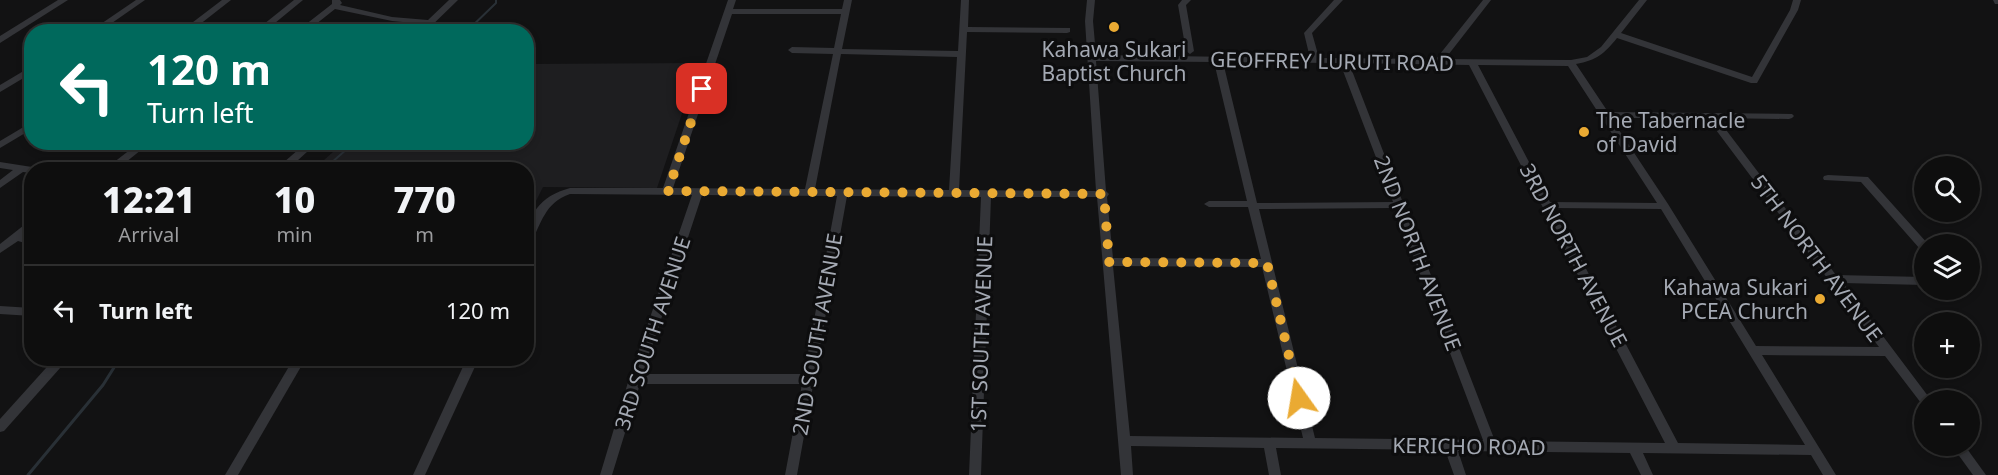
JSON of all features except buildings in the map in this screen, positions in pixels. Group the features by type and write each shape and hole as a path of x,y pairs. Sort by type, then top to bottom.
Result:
{"street":[{"path":"26,24 64,0"},
{"path":"105,24 141,0"},
{"path":"195,24 227,0"},
{"path":"268,24 299,0"},
{"path":"310,24 337,2 392,19 428,22 454,0"},
{"path":"668,191 732,0"},
{"path":"809,192 848,0"},
{"path":"954,193 965,0"},
{"path":"1091,0 1089,21 1097,143 1104,194 1127,475"},
{"path":"1187,0 1182,5 1191,55"},
{"path":"1315,60 1308,33 1339,0"},
{"path":"1438,62 1487,0"},
{"path":"1618,35 1754,81 1794,10 1797,0"},
{"name":"GEOFFREY LURUTI ROAD","path":"1092,58 1191,55 1218,59 1571,63 1598,55 1618,35 1639,1"},
{"path":"728,11 846,12"},
{"path":"0,40 24,25"},
{"path":"963,28 1067,30"},
{"path":"792,50 962,54"},
{"path":"1218,59 1310,443"},
{"name":"2ND NORTH AVENUE","path":"1344,61 1491,446"},
{"name":"3RD NORTH AVENUE","path":"1472,62 1674,448"},
{"path":"1571,63 1664,206 1830,475"},
{"path":"0,89 24,74"},
{"path":"1604,115 1790,116"},
{"name":"5TH NORTH AVENUE","path":"1710,116 1918,390"},
{"path":"0,145 24,130"},
{"path":"120,162 136,150"},
{"path":"290,162 304,150"},
{"path":"0,165 24,169"},
{"path":"0,185 24,171"},
{"path":"1828,178 1864,179 1914,235"},
{"path":"534,226 543,206 550,198 570,191 1104,194"},
{"name":"3RD SOUTH AVENUE","path":"606,475 635,379 698,192"},
{"name":"2ND SOUTH AVENUE","path":"791,475 843,192"},
{"name":"1ST SOUTH AVENUE","path":"975,475 986,193"},
{"path":"1209,204 1400,205"},
{"path":"1548,205 1664,206"},
{"path":"0,249 24,231"},
{"path":"17,237 24,239"},
{"path":"1109,262 1267,263"},
{"path":"1834,279 1914,281"},
{"path":"0,310 24,312"},
{"path":"1752,350 1889,352"},
{"path":"0,428 56,366"},
{"path":"231,475 295,366"},
{"path":"419,475 469,366"},
{"path":"635,379 808,379"},
{"name":"KERICHO ROAD","path":"1124,441 1814,450"},
{"path":"1269,443 1275,475"},
{"path":"1450,445 1461,475"},
{"path":"1634,448 1647,475"},
{"path":"1966,456 1980,475"}],"shaded area":[{"path":"699,63 657,188 543,187 534,201 534,162 322,162 335,150 534,150 534,64"}],"waterway":[{"path":"474,24 496,3 496,0"},
{"path":"332,162 346,150"},
{"path":"28,475 103,385 115,366"}],"place":[{"name":"Kahawa Sukari Baptist Church","path":"1114,27"},
{"name":"The Tabernacle of David","path":"1584,132"},
{"name":"Kahawa Sukari PCEA Church","path":"1820,299"}],"route":[{"path":"702,89 668,191 1104,194 1109,262 1267,263 1299,398"}]}
